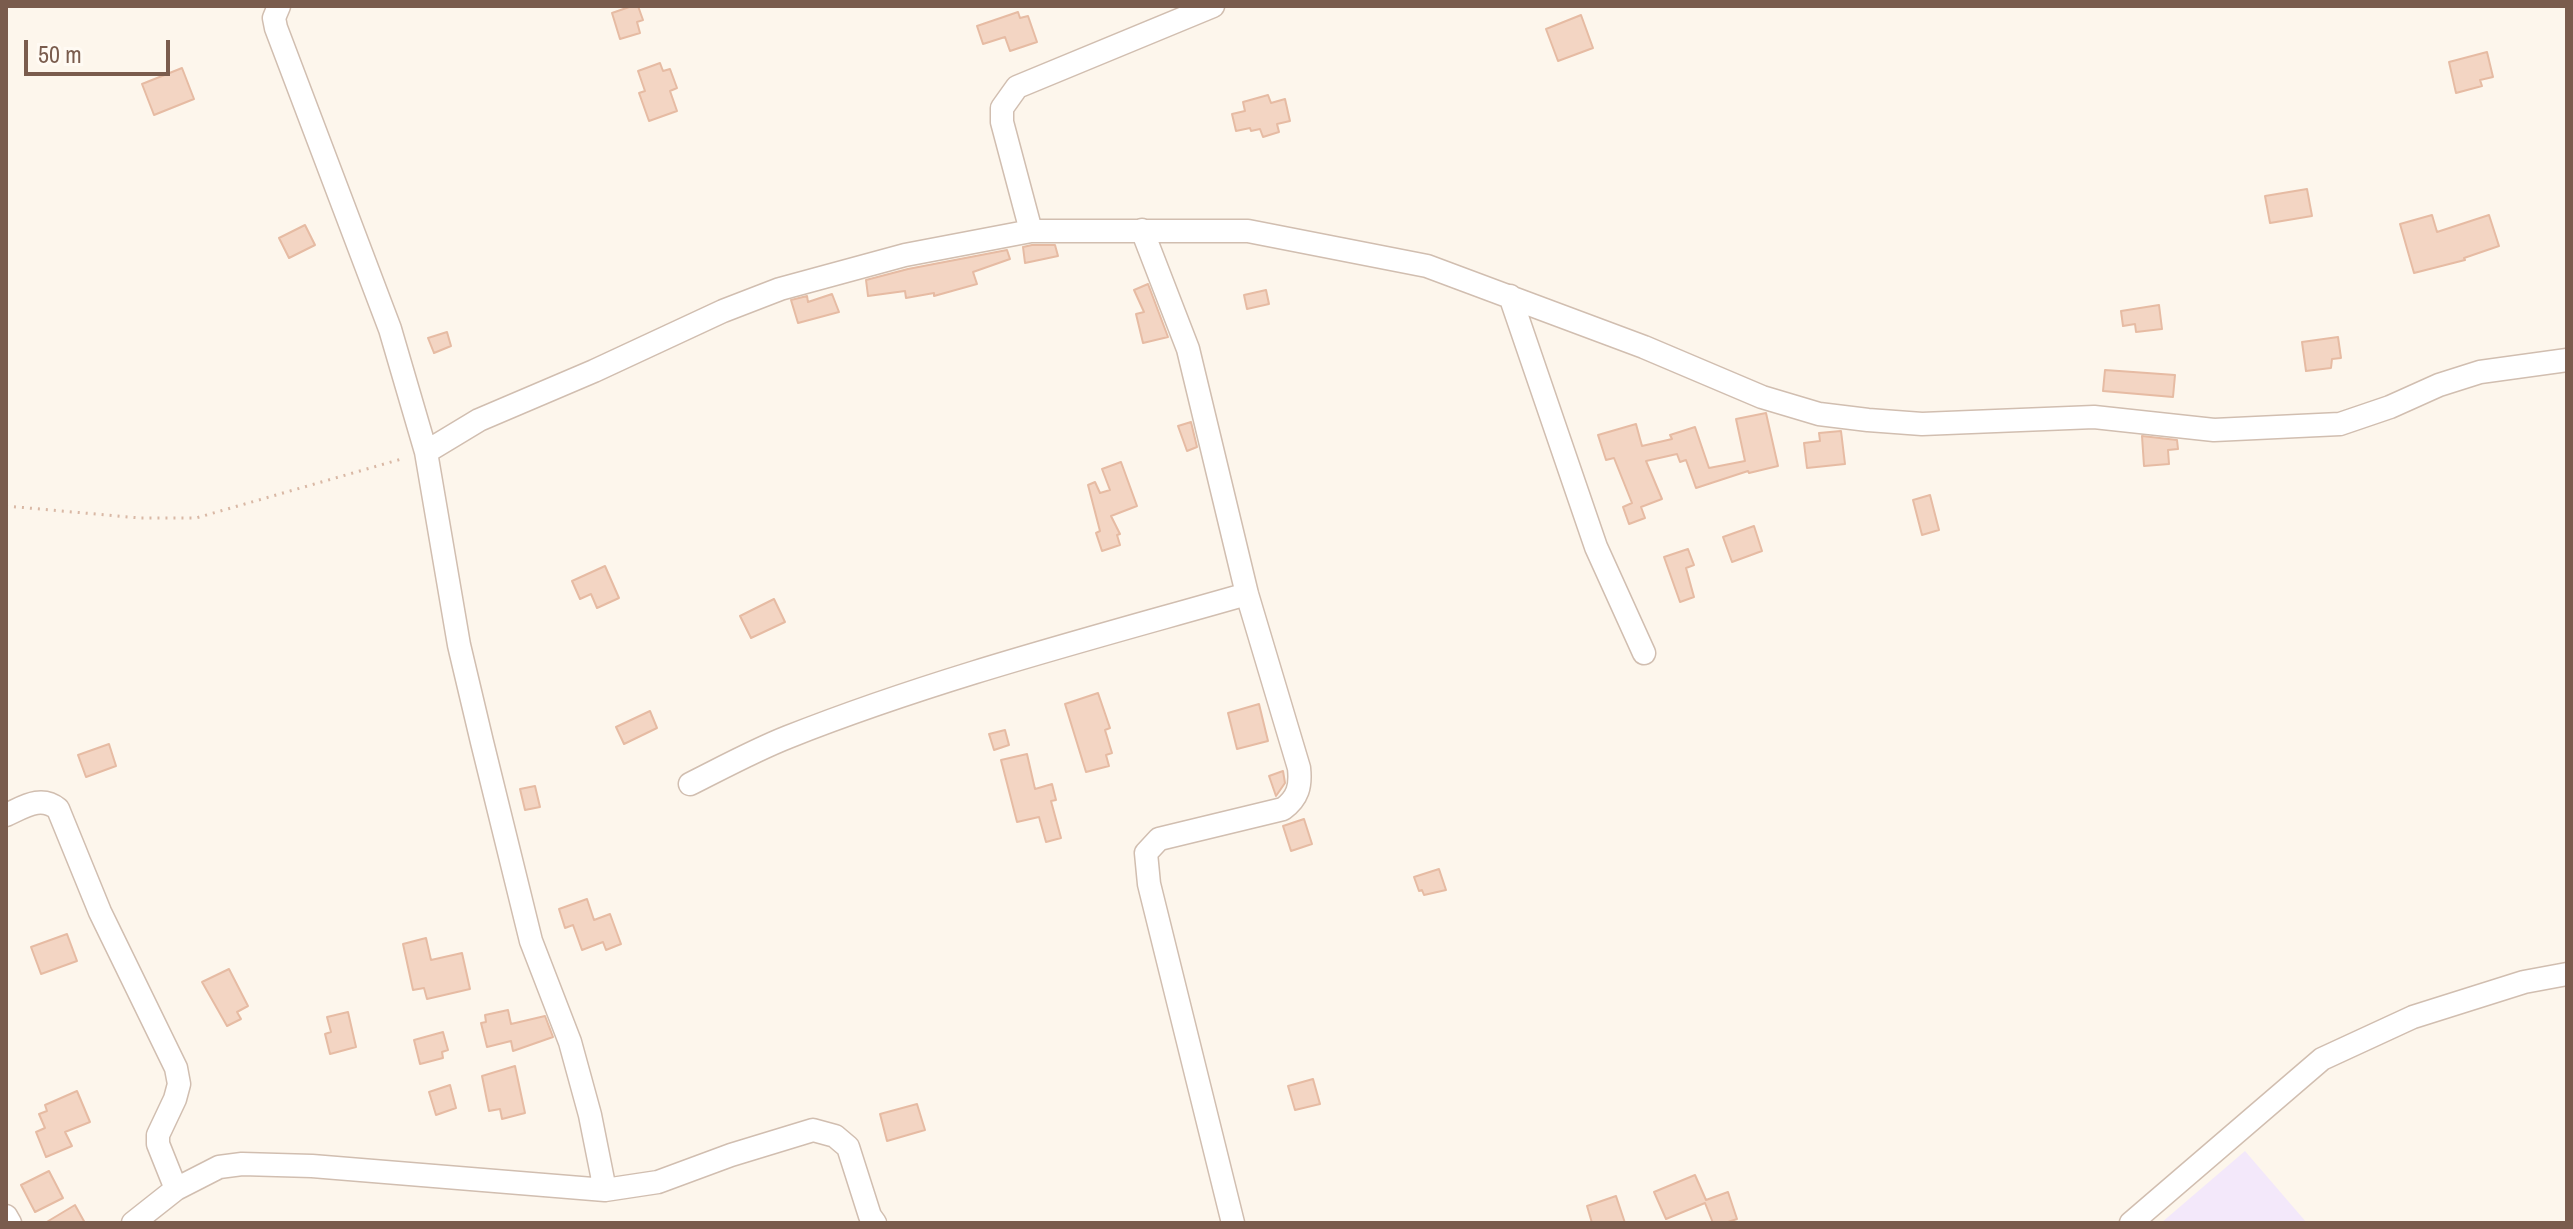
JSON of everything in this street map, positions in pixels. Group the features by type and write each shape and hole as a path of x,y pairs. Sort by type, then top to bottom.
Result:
{"street":[{"path":"279,6 274,18 276,28 390,329 426,452 459,645 482,742 531,941 570,1042 590,1115 605,1190"},
{"path":"1031,231 1002,122 1002,108 1017,87 1213,6"},
{"path":"1142,230 1191,361 1247,594 1299,768 1297,794 1293,802 1283,809 1159,839 1146,853 1149,884 1233,1223"},
{"path":"426,452 479,420 723,311 780,289 905,255 1031,231 1248,231 1427,266 1644,347 1762,397 1819,414 1922,424 2094,417 2214,430 2340,424 2480,372 2567,360"},
{"path":"1510,296 1596,547 1644,653"},
{"path":"690,784 786,738 837,719 981,671 1247,594"},
{"path":"6,815 37,801 50,802 58,809 100,912 176,1068 179,1084 158,1135 158,1144 176,1189"},
{"path":"2131,1223 2322,1059 2413,1017 2524,982 2567,974"},
{"path":"133,1223 176,1189 219,1167 242,1164 312,1166 605,1190 658,1182 813,1130 835,1136 848,1147 875,1223"},
{"path":"6,1216 10,1223"}],"path":[{"path":"6,506 140,518 196,518 426,452"}],"shaded area":[{"path":"2245,1151 2307,1223 2161,1223"}],"building":[{"path":"638,6 643,20 637,22 640,33 620,39 612,13"},
{"path":"1018,12 1020,18 1028,16 1037,42 1010,51 1005,37 983,44 977,26"},
{"path":"1581,15 1593,48 1558,61 1546,29"},
{"path":"2487,52 2493,77 2480,80 2482,86 2456,93 2449,62"},
{"path":"660,63 663,71 670,69 677,88 670,91 677,111 649,121 639,93 645,91 638,71"},
{"path":"182,68 194,99 154,115 142,84"},
{"path":"1268,95 1271,103 1285,99 1290,121 1277,124 1279,132 1263,137 1260,129 1236,131 1232,114 1245,111 1243,102"},
{"path":"2307,189 2312,216 2270,223 2265,196"},
{"path":"2432,215 2437,232 2489,215 2499,246 2465,260 2414,273 2400,224"},
{"path":"305,225 315,245 289,258 279,238"},
{"path":"1055,245 1058,256 1025,263 1023,247"},
{"path":"1007,250 1010,259 973,272 977,284 934,296 934,293 906,298 905,291 868,296 866,280"},
{"path":"1148,284 1168,337 1143,343 1136,314 1144,312 1134,290"},
{"path":"1266,290 1269,304 1247,309 1244,295"},
{"path":"832,294 839,312 798,323 791,300 807,296 808,302"},
{"path":"2159,305 2162,329 2136,332 2135,324 2123,326 2121,311"},
{"path":"447,332 451,346 434,353 428,338"},
{"path":"2338,337 2341,358 2332,359 2331,368 2306,371 2302,342"},
{"path":"2105,370 2175,375 2173,397 2103,391"},
{"path":"1766,413 1778,466 1748,471 1696,488 1686,460 1680,462 1677,454 1646,461 1662,499 1641,507 1645,518 1629,524 1623,507 1632,503 1614,458 1606,460 1598,435 1636,424 1642,446 1672,439 1670,435 1695,427 1709,468 1745,461 1736,419"},
{"path":"1191,422 1197,447 1187,451 1178,426"},
{"path":"1841,431 1845,464 1807,468 1804,443 1820,441 1819,433"},
{"path":"2142,436 2177,440 2178,449 2168,450 2169,464 2144,466"},
{"path":"1121,462 1137,506 1111,516 1120,534 1117,535 1120,545 1102,551 1088,485 1095,482 1100,493 1110,490 1102,469"},
{"path":"1930,495 1939,530 1922,535 1913,500"},
{"path":"1754,526 1762,551 1732,562 1723,537"},
{"path":"1688,549 1694,565 1686,568 1694,597 1680,602 1664,557"},
{"path":"605,566 619,598 597,608 591,594 580,599 572,581"},
{"path":"774,599 785,622 751,638 740,616"},
{"path":"1098,693 1110,728 1105,730 1112,753 1106,755 1109,766 1086,772 1065,704"},
{"path":"1259,704 1268,741 1237,749 1228,713"},
{"path":"650,711 657,728 624,744 616,727"},
{"path":"1005,730 1009,745 994,750 989,734"},
{"path":"109,744 116,766 86,777 78,755"},
{"path":"1027,754 1035,789 1052,784 1056,800 1051,801 1061,838 1046,842 1039,817 1017,822 1001,760"},
{"path":"1283,771 1285,783 1276,796 1269,776"},
{"path":"535,786 540,807 525,810 520,789"},
{"path":"1304,819 1312,844 1291,851 1283,826"},
{"path":"1439,869 1446,890 1424,895 1422,890 1419,891 1414,877"},
{"path":"587,899 594,920 610,914 621,944 606,950 603,942 582,950 573,925 565,928 559,909"},
{"path":"67,934 77,961 41,974 31,947"},
{"path":"426,938 431,960 462,953 470,989 427,999 424,988 413,990 403,944"},
{"path":"229,969 248,1006 237,1012 241,1019 227,1026 202,982"},
{"path":"508,1010 511,1024 545,1016 553,1037 513,1051 511,1041 487,1047 481,1023 486,1022 485,1015"},
{"path":"348,1012 356,1047 330,1054 325,1034 331,1032 327,1017"},
{"path":"443,1032 448,1050 442,1052 443,1058 420,1064 414,1040"},
{"path":"515,1066 525,1113 502,1119 500,1109 489,1111 482,1076"},
{"path":"1313,1079 1320,1104 1295,1110 1288,1086"},
{"path":"450,1085 456,1108 436,1115 429,1092"},
{"path":"77,1091 90,1122 65,1132 72,1146 46,1157 36,1132 45,1128 39,1114 47,1111 45,1105"},
{"path":"917,1104 925,1130 887,1141 880,1114"},
{"path":"49,1171 63,1198 35,1212 21,1185"},
{"path":"1695,1175 1706,1200 1728,1192 1737,1219 1713,1223 1705,1203 1666,1219 1654,1192"},
{"path":"1616,1196 1625,1223 1592,1223 1587,1206"},
{"path":"75,1205 85,1223 45,1223"}]}
